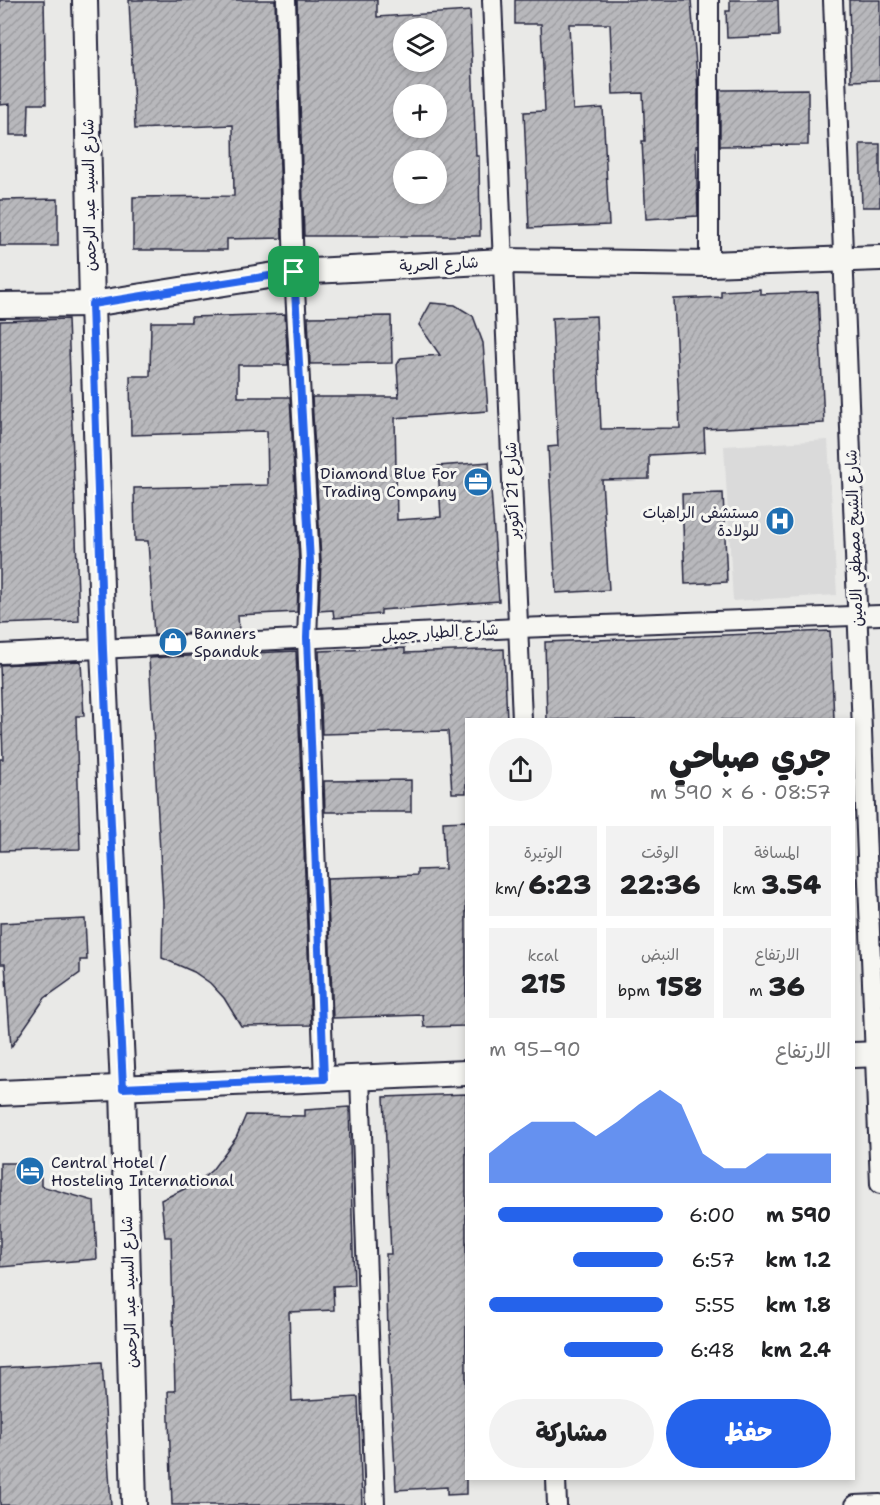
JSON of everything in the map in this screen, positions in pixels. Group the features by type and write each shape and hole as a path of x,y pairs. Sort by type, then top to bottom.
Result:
{"street":[{"name":"شارع السيد عبد الرحمن","path":"85,0 103,650 123,1088 135,1505"},
{"path":"286,0 294,272 310,562 307,638 324,1079"},
{"name":"شارع 21 أكتوبر","path":"492,0 522,718"},
{"path":"709,0 709,264"},
{"name":"شارع الشيخ مصطفي الامين","path":"832,0 857,616 869,1055 880,1184"},
{"name":"شارع الحرية","path":"0,305 92,304 294,272 502,261 709,264 880,258"},
{"name":"شارع الطيار جميل","path":"0,654 518,628 880,615"},
{"path":"0,1093 465,1072"},
{"path":"360,1077 375,1505"},
{"path":"556,1480 557,1505"},
{"path":"855,1505 880,1504"}],"shaded area":[{"name":"مستشفى الراهبات للولادة","path":"828,440 837,595 733,601 724,446"}],"building":[{"path":"0,0 44,0 46,104 29,104 28,135 10,135 10,104 0,105"},
{"path":"129,0 275,0 282,238 227,239 227,250 133,250 133,197 234,196 233,125 135,129"},
{"path":"297,0 377,0 377,17 470,11 476,156 479,156 480,236 304,236"},
{"path":"515,0 691,0 698,90 698,146 696,146 698,216 646,219 642,141 645,141 643,93 613,94 610,24 569,24 573,110 603,108 609,225 529,228 524,112 545,111 541,24 515,24"},
{"path":"730,0 778,0 779,36 727,38 726,11 730,11"},
{"path":"849,0 880,0 880,80 851,81"},
{"path":"808,89 808,145 720,146 720,90"},
{"path":"860,144 880,144 880,207 862,207"},
{"path":"58,199 58,246 0,246 0,200"},
{"path":"760,289 760,294 818,292 824,423 704,429 705,452 649,455 649,479 602,480 609,590 556,593 548,447 558,446 552,318 596,316 601,429 680,428 674,299 721,297 721,291"},
{"path":"431,303 455,305 473,316 483,343 488,411 395,418 397,520 441,517 438,466 489,462 499,601 381,610 381,614 334,618 333,610 319,611 321,561 312,397 399,397 397,365 401,358 440,355 419,325"},
{"path":"285,314 288,365 238,365 238,397 290,397 299,562 297,612 238,615 239,631 154,635 148,541 135,541 134,488 268,485 267,431 131,435 130,376 150,376 151,322 191,322 191,317"},
{"path":"391,316 392,363 310,364 308,317"},
{"path":"68,319 79,621 0,624 0,321"},
{"path":"723,493 727,582 685,584 682,494"},
{"path":"830,631 834,718 547,718 545,642"},
{"path":"405,648 405,653 504,649 507,718 465,718 465,793 452,793 448,731 322,734 319,651"},
{"path":"296,651 311,1025 241,1026 224,998 210,983 194,972 162,958 163,904 149,658"},
{"path":"81,661 84,716 76,716 80,849 0,851 0,759 3,759 0,665"},
{"path":"411,780 411,812 325,812 324,781"},
{"path":"465,821 465,1026 424,1027 423,1015 333,1018 327,878 417,875 417,870 445,869 443,822"},
{"path":"85,919 87,960 80,960 80,973 45,998 11,1047 5,964 0,964 0,923"},
{"path":"465,1094 466,1494 447,1495 447,1487 396,1490 388,1333 386,1254 391,1254 384,1097"},
{"path":"349,1107 354,1285 333,1286 334,1310 289,1312 292,1401 358,1397 362,1505 172,1505 168,1391 175,1391 171,1237 165,1237 161,1200 197,1183 212,1170 236,1138 246,1115 305,1116 305,1110"},
{"path":"0,1163 29,1163 29,1177 41,1177 41,1186 94,1201 97,1259 0,1267"},
{"path":"102,1362 111,1505 0,1505 0,1368"}],"place":[{"name":"Diamond Blue For Trading Company","path":"478,482"},
{"name":"مستشفى الراهبات للولادة","path":"780,521"},
{"name":"Banners Spanduk","path":"173,642"},
{"name":"Central Hotel / Hosteling International","path":"30,1171"}],"route":[{"path":"294,272 310,562 307,638 324,1079 123,1088 103,650 92,304 294,272"}]}
